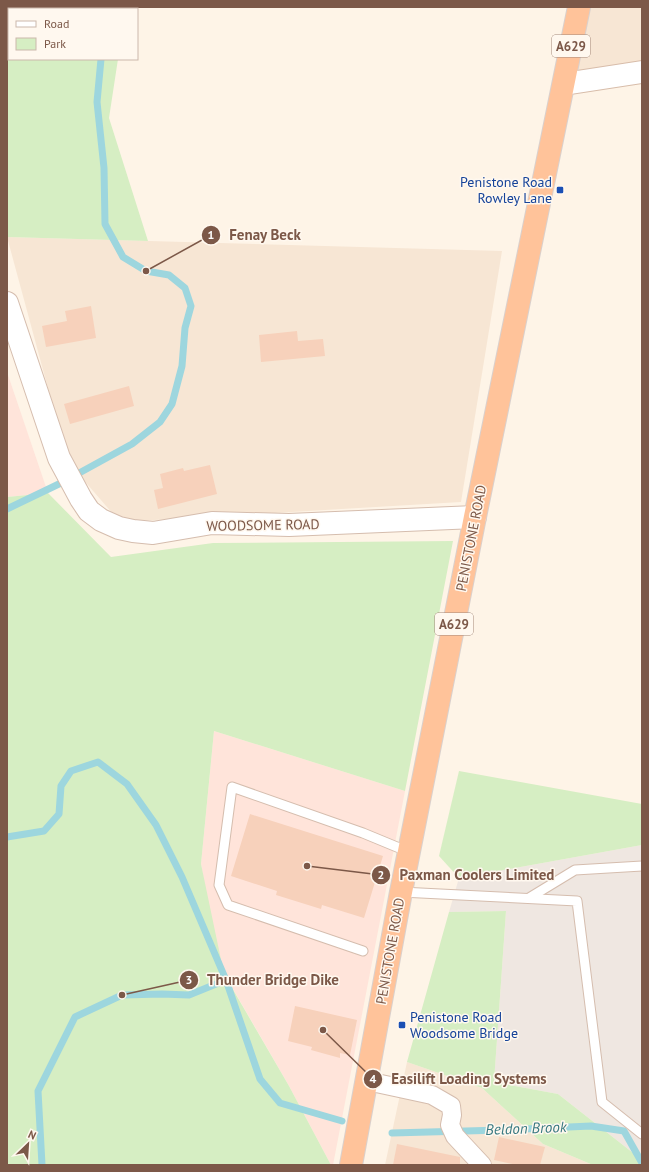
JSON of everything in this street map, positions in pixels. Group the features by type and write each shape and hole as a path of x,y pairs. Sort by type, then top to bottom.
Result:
{"highway":[{"name":"PENISTONE ROAD","path":"350,1165 367,1081 401,892 475,517 579,7"}],"street":[{"path":"564,84 642,72"},
{"name":"WOODSOME ROAD","path":"7,303 59,458 89,511 101,520 119,528 153,533 212,524 289,525 475,517"},
{"path":"367,1081 432,1095 451,1106 453,1131 482,1165"}],"lane":[{"path":"362,951 228,905 219,885 232,787 409,852"},
{"path":"529,898 575,870 642,866"},
{"path":"401,892 576,900 602,1102 642,1134"}],"shaded area":[{"path":"579,7 642,7 642,72 564,84"},
{"path":"7,237 502,251 461,502 120,522 68,462"},
{"path":"7,372 48,493 7,497"},
{"path":"214,731 405,791 333,1165 331,1165 289,1086 218,963 201,864"},
{"path":"642,845 642,1160 558,1094 494,1082 506,911 449,912 459,878"},
{"path":"407,1062 482,1088 543,1144 593,1165 385,1165"}],"green space":[{"path":"7,7 127,7 8,8 8,60 118,60 109,118 148,241 7,237"},
{"path":"48,493 111,557 213,543 453,541 405,791 214,731 201,864 224,974 289,1086 331,1165 7,1165 7,497"},
{"path":"459,771 642,804 642,845 459,878 439,856"},
{"path":"506,911 494,1082 558,1094 642,1160 642,1165 593,1165 543,1144 482,1088 407,1062 449,912"}],"building":[{"path":"91,306 96,338 46,347 42,326 67,321 65,311"},
{"path":"297,331 298,341 323,339 325,356 261,362 259,335"},
{"path":"129,386 134,406 70,424 64,404"},
{"path":"210,465 217,494 158,509 154,490 163,488 160,474 183,468 184,471"},
{"path":"250,814 383,856 364,918 322,905 321,909 276,895 277,891 231,876"},
{"path":"295,1006 357,1020 350,1055 340,1053 340,1058 311,1050 312,1047 288,1041"},
{"path":"499,1137 545,1147 540,1165 517,1165 494,1160"},
{"path":"397,1144 460,1157 460,1165 393,1165"}],"waterway":[{"path":"7,509 61,483 132,444 160,422 172,404 182,366 185,328 191,306 185,288 169,275 146,271 123,257 105,224 104,168 97,102 101,60"},
{"path":"7,837 44,831 59,814 61,786 71,771 98,762 127,784 156,825 182,877 226,980 189,995 122,995 75,1017 38,1091 42,1165"},
{"name":"Beldon Brook","path":"226,980 260,1079 280,1103 342,1121"},
{"name":"Beldon Brook","path":"392,1133 591,1126 624,1131 642,1163"}],"place":[{"name":"Penistone Road Rowley Lane","path":"560,190"},
{"name":"Fenay Beck","path":"146,271"},
{"name":"Paxman Coolers Limited","path":"307,866"},
{"name":"Thunder Bridge Dike","path":"122,995"},
{"name":"Penistone Road Woodsome Bridge","path":"402,1025"},
{"name":"Easilift Loading Systems","path":"323,1030"}]}
